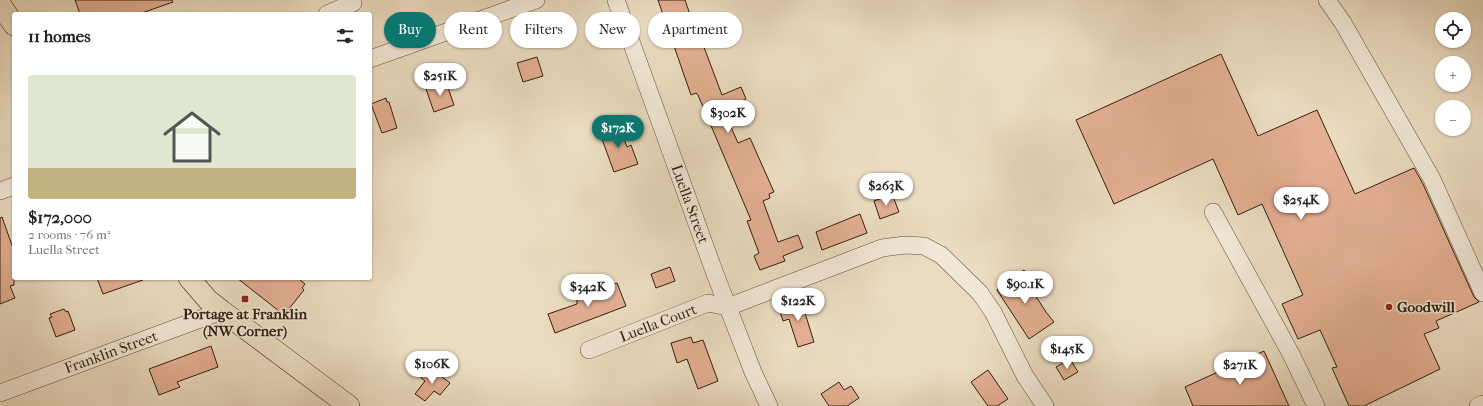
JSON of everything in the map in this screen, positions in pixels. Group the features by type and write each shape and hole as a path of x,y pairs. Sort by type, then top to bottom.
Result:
{"main road":[{"path":"0,4 12,22"},
{"path":"191,280 208,300 349,406"}],"street":[{"path":"332,12 353,3 353,0"},
{"path":"372,58 536,0"},
{"name":"Luella Street","path":"616,0 728,307 753,372 769,406"},
{"path":"1327,0 1342,23 1432,179 1483,293"},
{"path":"0,191 12,187"},
{"path":"1213,212 1291,354 1316,406"},
{"path":"728,307 882,248 905,244 924,246 940,255 984,299 993,312 1025,376 1045,406"},
{"name":"Luella Court","path":"589,350 708,303 728,307"},
{"name":"Franklin Street","path":"0,393 222,311"},
{"path":"1478,406 1483,404"}],"building":[{"path":"75,0 172,0 173,2 145,12 79,12"},
{"path":"658,0 685,0 689,12 662,12"},
{"path":"675,48 704,48 722,95 741,87 746,99 723,109 738,143 750,138 774,192 769,194 770,198 763,201 778,242 798,235 803,248 783,256 785,261 760,270 754,256 759,253 747,221 751,220 698,95 696,93 691,95"},
{"path":"1221,54 1258,136 1317,110 1355,194 1414,168 1423,184 1474,297 1479,302 1436,321 1439,328 1424,334 1440,369 1364,406 1349,406 1332,368 1337,367 1320,330 1298,339 1282,304 1303,295 1262,204 1238,215 1213,159 1114,204 1076,120"},
{"path":"537,57 543,76 523,82 517,63"},
{"path":"446,82 454,105 434,112 426,89"},
{"path":"386,98 387,102 389,102 397,128 382,133 372,104"},
{"path":"618,124 627,147 631,145 638,164 614,172 599,131"},
{"path":"892,194 899,212 880,219 874,201"},
{"path":"860,214 867,233 822,250 816,232"},
{"path":"2,217 12,245 12,280 14,280 14,285 10,286 15,298 0,304 0,218"},
{"path":"670,267 675,281 656,288 651,274"},
{"path":"1024,270 1032,281 1028,284 1054,322 1029,339 997,290"},
{"path":"98,280 143,280 103,294"},
{"path":"240,280 300,280 305,284 302,288 304,290 284,315"},
{"path":"617,283 626,306 555,333 548,314 577,304 577,298"},
{"path":"804,299 809,312 805,313 814,342 798,347 789,319 783,321 779,308"},
{"path":"64,309 66,312 68,311 75,330 56,337 49,318 52,317 50,314"},
{"path":"691,337 693,343 703,340 718,381 698,389 687,359 677,363 671,343"},
{"path":"211,346 218,367 177,382 180,387 159,395 149,369"},
{"path":"1264,351 1289,406 1193,406 1185,387"},
{"path":"1070,359 1078,372 1064,380 1056,367"},
{"path":"429,367 450,383 440,395 434,391 425,401 415,394 425,381 421,378"},
{"path":"988,370 1008,399 997,406 988,406 971,382"},
{"path":"839,382 844,390 851,386 859,398 847,406 829,406 821,394"}],"place":[{"name":"Portage at Franklin (NW Corner)","path":"245,299"},
{"name":"Goodwill","path":"1389,307"}]}
